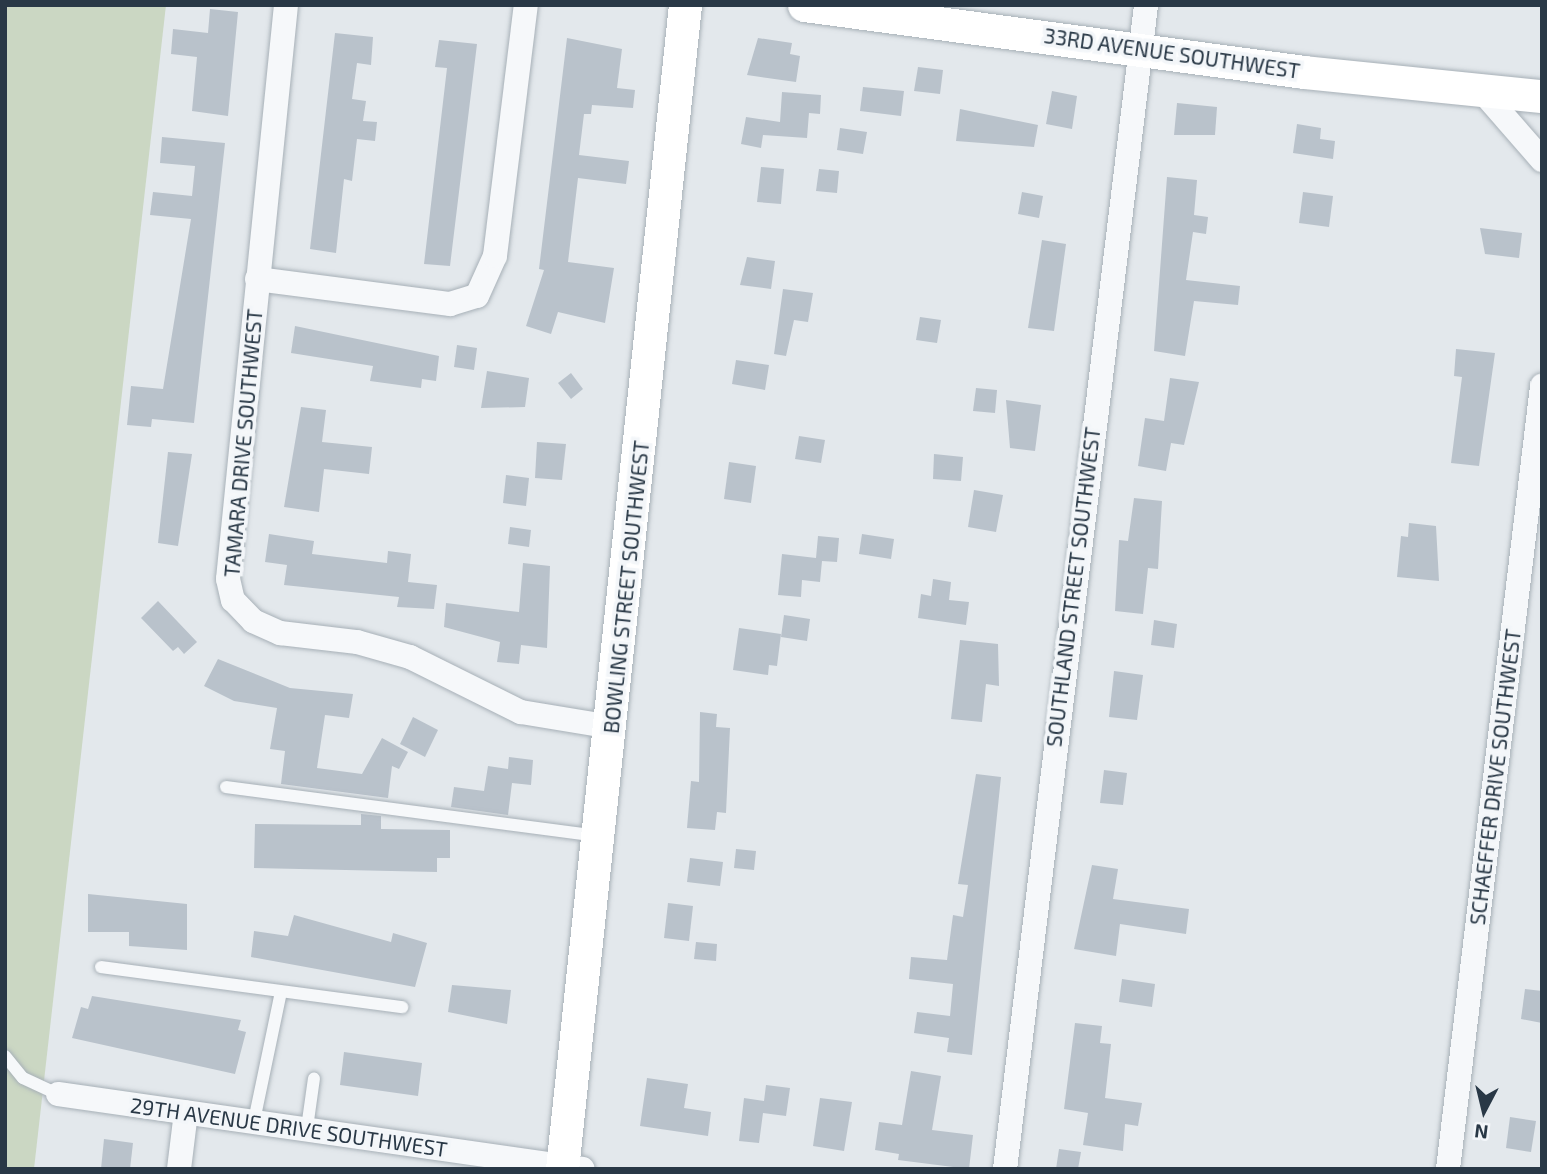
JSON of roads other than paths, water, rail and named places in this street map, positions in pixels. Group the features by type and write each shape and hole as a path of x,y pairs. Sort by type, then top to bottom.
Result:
{"main road":[{"name":"BOWLING STREET SOUTHWEST","path":"569,1168 600,836 685,5"},
{"name":"33RD AVENUE SOUTHWEST","path":"804,5 1542,96"}],"street":[{"name":"TAMARA DRIVE SOUTHWEST","path":"286,5 228,579 233,600 253,621 280,633 397,653 521,712 612,727"},
{"path":"257,279 450,303 477,296 495,256 526,5"},
{"name":"SOUTHLAND STREET SOUTHWEST","path":"1005,1169 1136,47 1146,5"},
{"path":"1481,90 1542,160"},
{"name":"SCHAEFFER DRIVE SOUTHWEST","path":"1448,1169 1542,386"},
{"name":"29TH AVENUE DRIVE SOUTHWEST","path":"58,1094 569,1168"},
{"path":"179,1169 186,1112"}],"lane":[{"path":"226,787 600,836"},
{"path":"101,967 402,1007"},
{"path":"254,1121 281,992"},
{"path":"5,1056 23,1078 58,1094"},
{"path":"307,1128 314,1078"}]}
